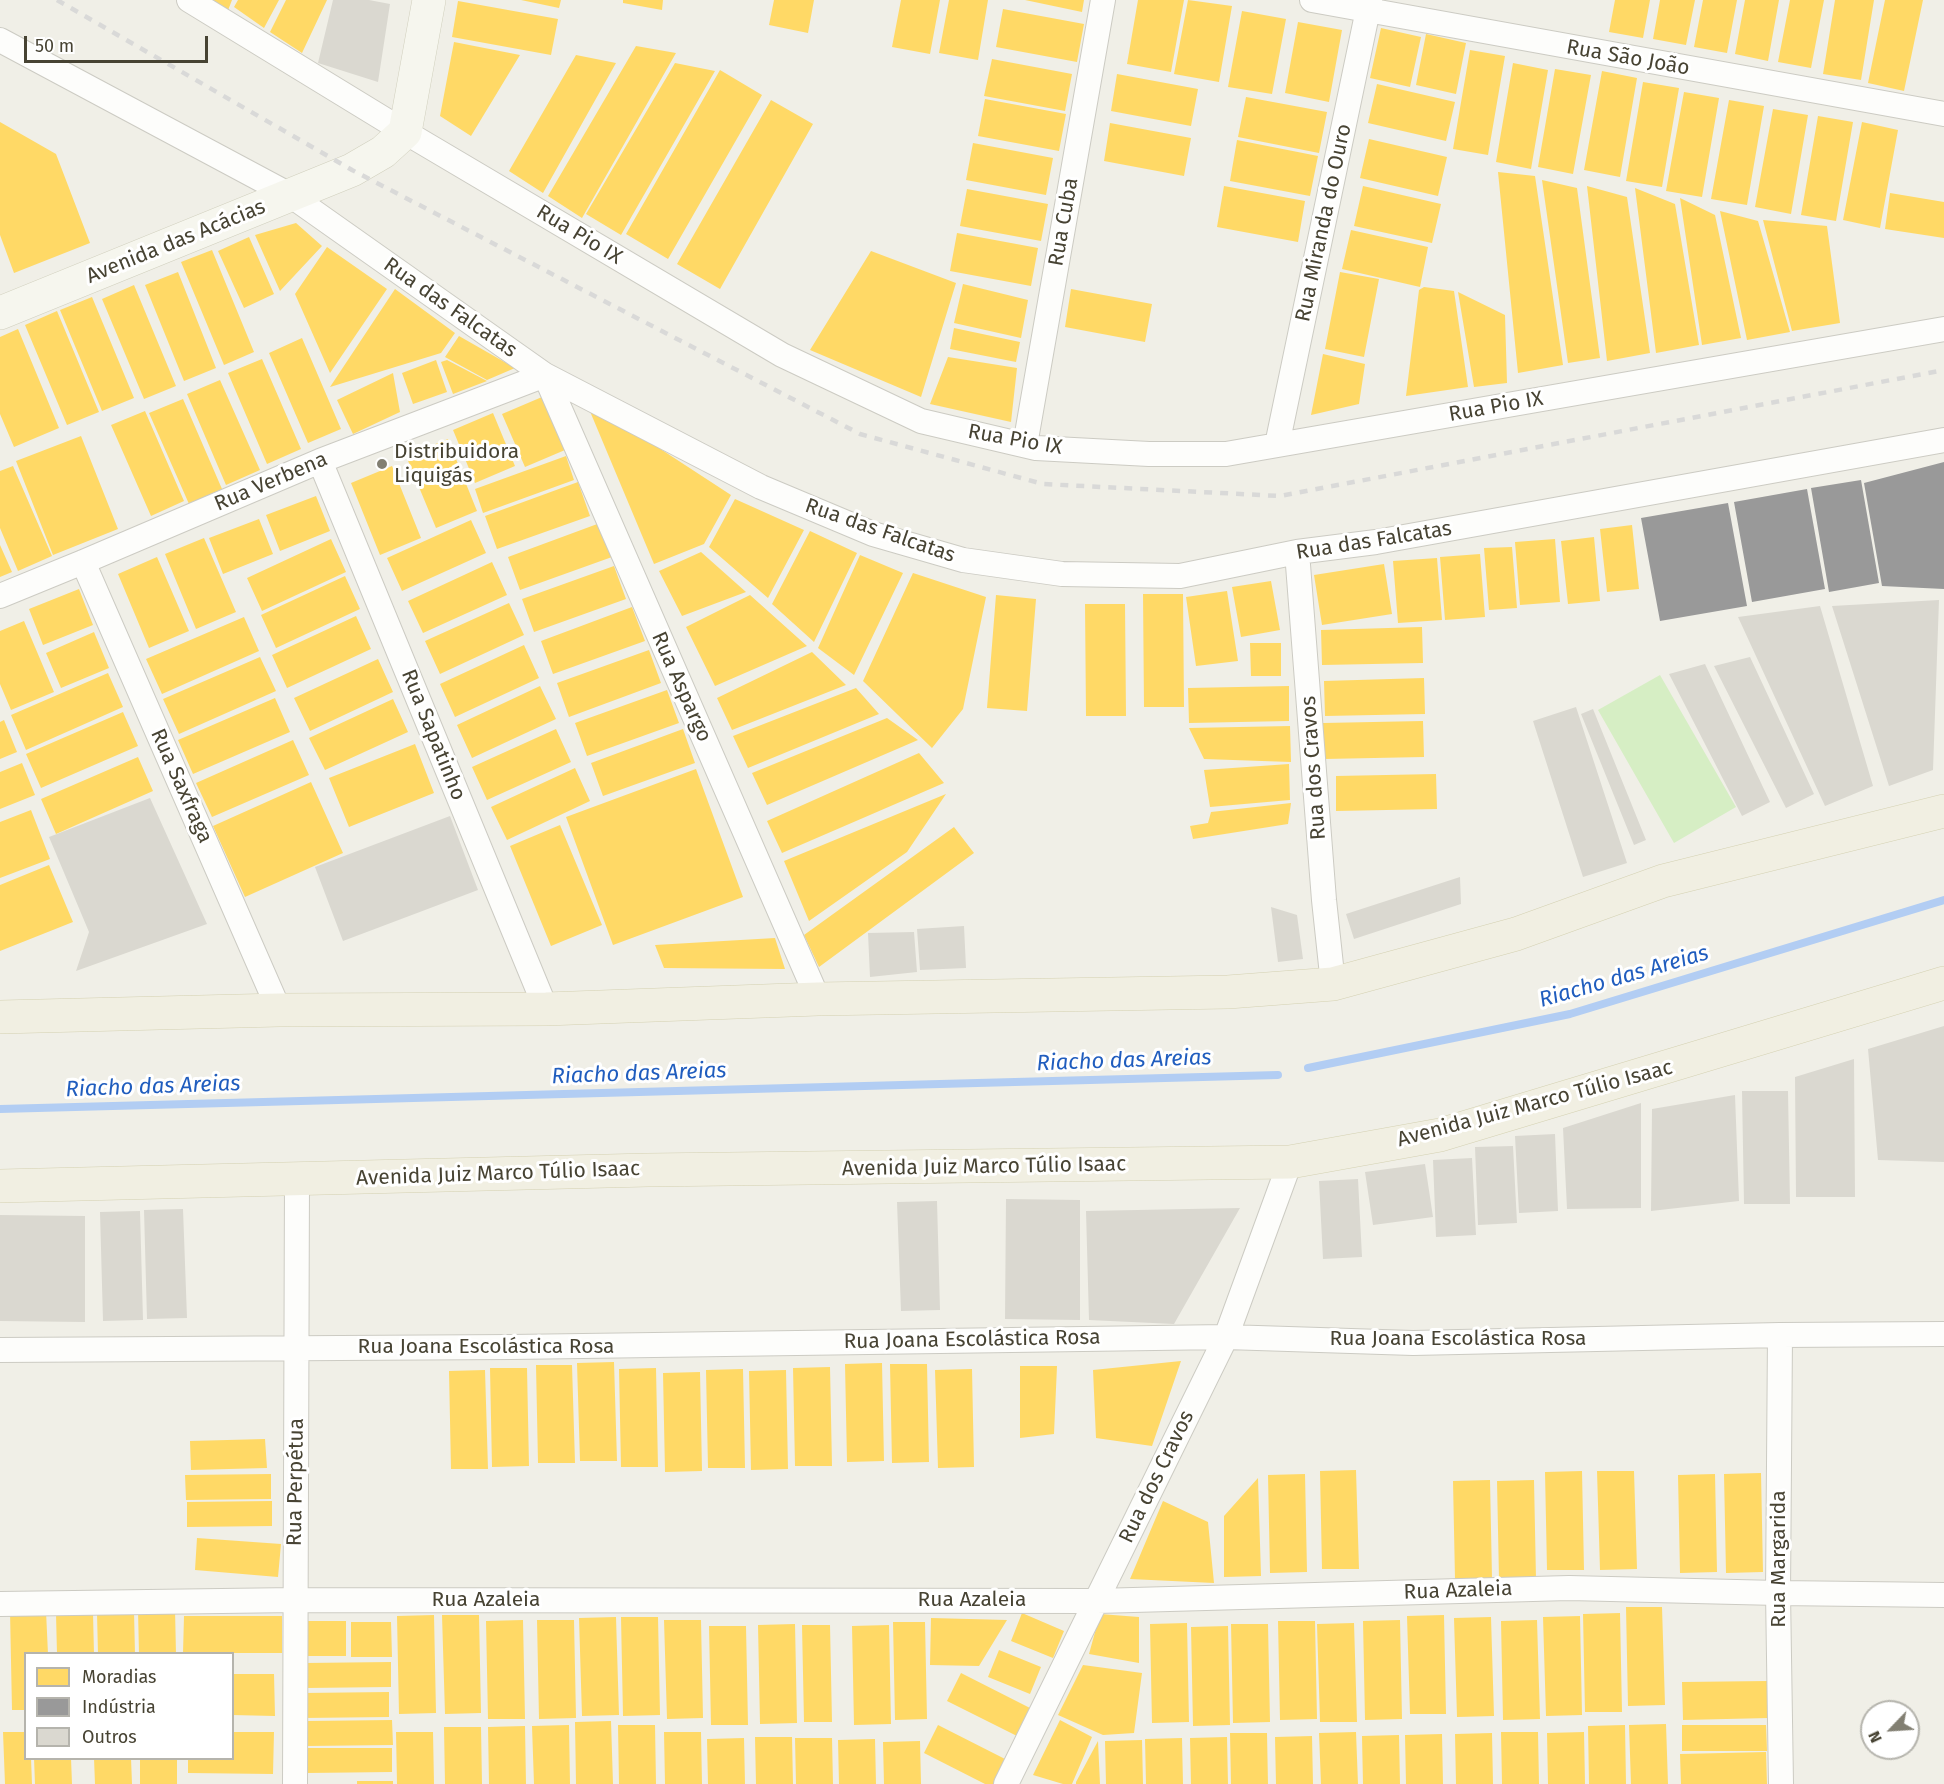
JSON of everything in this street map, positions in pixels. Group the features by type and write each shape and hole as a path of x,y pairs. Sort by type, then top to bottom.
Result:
{"main road":[{"path":"405,132 429,0"},
{"name":"Avenida das Acácias","path":"0,313 352,170 383,152 405,132"},
{"path":"0,1017 279,1011 546,1009 818,999 1228,992 1333,984 1516,933 1663,881 1944,811"},
{"name":"Avenida Juiz Marco Túlio Isaac","path":"0,1186 648,1170 1290,1162 1440,1135 1944,983"}],"street":[{"name":"Rua Pio IX","path":"189,0 405,132 782,355 921,421 1036,448 1226,454 1944,329"},
{"name":"Rua Cuba","path":"1025,445 1103,0"},
{"name":"Rua São João","path":"1311,0 1370,6 1944,114"},
{"name":"Rua Miranda do Ouro","path":"1277,446 1370,6"},
{"name":"Rua das Falcatas","path":"0,40 290,195 545,375 761,487 873,534 963,560 1062,574 1180,576 1297,552 1376,542 1944,440"},
{"name":"Rua Verbena","path":"0,596 320,460 545,375"},
{"name":"Rua Aspargo","path":"545,375 818,999"},
{"name":"Rua Sapatinho","path":"320,460 546,1009"},
{"name":"Rua dos Cravos","path":"1297,552 1324,900 1333,984"},
{"name":"Rua Saxfraga","path":"83,562 279,1011"},
{"name":"Rua dos Cravos","path":"1006,1784 1226,1337 1290,1162"},
{"name":"Rua Perpétua","path":"295,1784 297,1179"},
{"name":"Rua Joana Escolástica Rosa","path":"0,1350 511,1347 1226,1337 1413,1343 1944,1334"},
{"name":"Rua Margarida","path":"1779,1335 1778,1593 1781,1784"},
{"name":"Rua Azaleia","path":"0,1604 294,1600 1097,1601 1569,1588 1944,1595"}],"green space":[{"path":"1660,675 1736,807 1674,843 1598,710"}],"building: Moradias":[{"path":"206,0 232,0 227,13"},
{"path":"238,0 279,0 264,28 234,7"},
{"path":"286,0 327,0 302,53 270,32"},
{"path":"521,0 561,0 559,8"},
{"path":"623,0 663,0 662,10 623,3"},
{"path":"774,0 814,0 808,33 769,25"},
{"path":"901,0 940,0 930,54 892,47"},
{"path":"949,0 988,0 978,60 939,53"},
{"path":"1025,0 1084,0 1082,12"},
{"path":"1138,0 1184,0 1171,72 1127,64"},
{"path":"1188,0 1232,6 1219,82 1174,74"},
{"path":"1615,0 1650,0 1643,38 1609,32"},
{"path":"1660,0 1695,0 1686,45 1653,39"},
{"path":"1703,0 1737,0 1727,53 1694,47"},
{"path":"1745,0 1779,0 1768,61 1735,54"},
{"path":"1790,0 1824,0 1811,68 1778,62"},
{"path":"1835,0 1874,0 1861,80 1823,74"},
{"path":"1885,0 1923,0 1904,91 1868,83"},
{"path":"458,1 558,19 551,55 452,37"},
{"path":"1003,9 1084,24 1077,62 996,47"},
{"path":"1242,11 1286,19 1272,94 1228,87"},
{"path":"1298,22 1342,30 1329,102 1285,93"},
{"path":"1381,28 1421,37 1410,87 1370,78"},
{"path":"1426,34 1466,43 1456,94 1416,85"},
{"path":"454,42 520,55 471,136 440,116"},
{"path":"636,46 676,53 582,218 548,196"},
{"path":"1470,50 1505,56 1488,155 1453,149"},
{"path":"576,55 616,63 543,193 509,171"},
{"path":"992,59 1072,74 1065,111 984,96"},
{"path":"675,63 715,71 621,235 586,214"},
{"path":"1513,63 1548,70 1531,169 1496,162"},
{"path":"1555,69 1591,75 1573,174 1538,167"},
{"path":"720,70 762,95 668,259 626,234"},
{"path":"1602,71 1637,78 1620,177 1584,170"},
{"path":"1117,74 1198,89 1191,126 1111,111"},
{"path":"1643,82 1679,88 1662,187 1626,181"},
{"path":"1377,84 1455,102 1446,141 1368,123"},
{"path":"1684,92 1719,98 1702,197 1666,191"},
{"path":"1246,97 1327,112 1319,153 1238,137"},
{"path":"985,99 1066,114 1059,151 978,136"},
{"path":"771,100 813,124 720,289 677,264"},
{"path":"1729,100 1764,106 1747,205 1711,199"},
{"path":"1773,109 1808,115 1791,214 1755,207"},
{"path":"1818,116 1853,122 1836,221 1801,215"},
{"path":"0,122 56,154 90,243 14,273 0,235"},
{"path":"1862,122 1898,130 1880,228 1843,220"},
{"path":"1110,123 1191,138 1184,176 1104,161"},
{"path":"1369,139 1447,157 1438,196 1360,178"},
{"path":"1237,140 1318,156 1310,196 1230,181"},
{"path":"973,143 1053,158 1046,195 966,180"},
{"path":"1498,172 1535,176 1563,365 1518,373"},
{"path":"1542,180 1577,188 1600,358 1568,363"},
{"path":"1224,186 1305,201 1298,242 1217,227"},
{"path":"1363,186 1441,204 1432,243 1354,226"},
{"path":"1587,186 1627,197 1650,353 1607,361"},
{"path":"1635,188 1675,204 1699,345 1656,353"},
{"path":"967,189 1048,204 1041,241 960,226"},
{"path":"1890,193 1944,202 1944,238 1885,229"},
{"path":"1680,198 1715,215 1741,338 1702,345"},
{"path":"1720,211 1758,221 1790,332 1747,340"},
{"path":"1763,220 1827,226 1840,323 1792,331"},
{"path":"296,223 322,246 280,291 255,235"},
{"path":"1351,230 1428,247 1420,287 1342,269"},
{"path":"957,233 1038,248 1031,286 950,271"},
{"path":"249,237 274,294 244,308 218,251"},
{"path":"327,247 387,289 330,373 295,294"},
{"path":"212,250 254,352 224,365 181,262"},
{"path":"871,251 956,283 921,397 810,350"},
{"path":"178,272 216,368 184,381 145,285"},
{"path":"1340,272 1379,279 1364,357 1325,349"},
{"path":"963,284 1028,300 1021,338 954,323"},
{"path":"134,285 176,386 144,399 102,299"},
{"path":"1424,287 1454,291 1468,387 1406,396 1419,290"},
{"path":"395,289 455,333 441,353 330,387"},
{"path":"1071,289 1152,304 1145,342 1065,327"},
{"path":"1458,292 1505,315 1507,383 1474,387"},
{"path":"92,297 134,398 102,411 60,310"},
{"path":"57,311 99,412 67,425 25,325"},
{"path":"954,328 1020,342 1016,362 950,349"},
{"path":"18,329 59,428 14,447 0,414 0,337"},
{"path":"459,336 515,368 487,380 445,357"},
{"path":"302,338 341,429 308,443 269,353"},
{"path":"1323,354 1365,364 1359,404 1311,415"},
{"path":"948,357 1017,368 1011,422 930,404"},
{"path":"262,359 301,449 267,464 228,373"},
{"path":"436,360 447,392 413,404 402,373"},
{"path":"447,360 487,381 453,394 441,362"},
{"path":"393,373 400,412 353,434 337,400"},
{"path":"220,380 260,470 226,485 187,394"},
{"path":"542,397 565,450 525,467 502,414"},
{"path":"183,399 222,489 189,504 149,413"},
{"path":"593,405 731,495 704,544 654,564 589,409"},
{"path":"145,411 184,501 151,516 111,425"},
{"path":"493,413 515,466 475,483 453,430"},
{"path":"81,436 118,529 53,555 16,461"},
{"path":"448,439 477,511 436,528 406,456"},
{"path":"566,456 574,480 483,513 475,489"},
{"path":"13,466 52,556 18,571 0,528 0,471"},
{"path":"392,466 421,538 380,555 351,483"},
{"path":"578,482 590,516 497,549 485,516"},
{"path":"316,496 330,531 280,551 266,515"},
{"path":"735,499 804,530 768,598 709,547"},
{"path":"259,519 273,554 223,574 209,538"},
{"path":"471,520 486,553 402,591 387,558"},
{"path":"600,523 612,557 520,590 508,557"},
{"path":"1632,525 1639,589 1607,592 1600,529"},
{"path":"810,531 857,553 814,642 772,604"},
{"path":"1594,537 1600,601 1568,604 1561,541"},
{"path":"204,538 236,612 196,629 165,554"},
{"path":"331,539 346,572 262,611 247,578"},
{"path":"1555,539 1560,602 1520,605 1515,542"},
{"path":"0,545 12,572 0,577"},
{"path":"1512,547 1517,608 1489,610 1484,548"},
{"path":"701,552 746,592 682,616 659,571"},
{"path":"1480,554 1485,617 1445,620 1440,557"},
{"path":"860,555 903,573 854,675 818,648"},
{"path":"157,557 189,631 149,648 118,574"},
{"path":"1437,558 1442,620 1398,623 1393,561"},
{"path":"492,562 507,595 423,633 408,601"},
{"path":"1384,564 1392,614 1322,625 1314,575"},
{"path":"614,566 626,599 534,632 522,599"},
{"path":"913,573 986,597 963,709 932,748 863,681"},
{"path":"345,576 360,609 276,648 261,615"},
{"path":"1271,581 1280,630 1241,637 1232,587"},
{"path":"79,589 93,625 43,645 29,609"},
{"path":"1227,591 1238,661 1196,666 1186,597"},
{"path":"1143,594 1183,594 1184,707 1144,707"},
{"path":"750,595 807,646 715,686 686,627"},
{"path":"996,595 1036,599 1027,711 987,708"},
{"path":"509,603 524,635 440,674 425,641"},
{"path":"1085,604 1125,604 1126,716 1086,716"},
{"path":"632,607 645,641 553,674 541,641"},
{"path":"356,616 371,649 287,688 272,655"},
{"path":"244,617 259,651 162,694 146,659"},
{"path":"24,621 54,692 11,710 0,684 0,631"},
{"path":"1422,627 1423,663 1322,665 1321,630"},
{"path":"94,632 109,668 61,688 46,653"},
{"path":"1250,643 1281,643 1281,676 1251,676"},
{"path":"524,645 539,678 455,717 440,684"},
{"path":"649,650 661,683 569,717 557,683"},
{"path":"812,652 846,685 732,730 717,698"},
{"path":"260,657 276,691 179,734 163,699"},
{"path":"378,659 393,692 310,731 294,698"},
{"path":"108,673 123,707 26,750 11,715"},
{"path":"1424,678 1425,714 1325,716 1324,681"},
{"path":"540,686 556,719 472,758 457,725"},
{"path":"1289,686 1289,721 1189,723 1188,688"},
{"path":"856,688 879,714 748,768 733,736"},
{"path":"667,690 679,723 587,756 575,723"},
{"path":"275,698 290,732 193,774 178,740"},
{"path":"393,699 408,732 325,770 309,738"},
{"path":"123,712 138,746 41,788 26,754"},
{"path":"887,718 918,740 767,805 752,773"},
{"path":"4,720 17,752 0,759 0,722"},
{"path":"1423,721 1424,757 1324,759 1323,723"},
{"path":"1290,726 1291,762 1204,759 1189,728"},
{"path":"556,729 571,762 487,800 472,767"},
{"path":"683,729 695,763 603,796 591,763"},
{"path":"293,740 309,775 212,817 196,783"},
{"path":"415,744 434,793 349,827 329,778"},
{"path":"919,753 944,783 782,853 767,821"},
{"path":"138,757 153,791 56,834 41,799"},
{"path":"22,763 35,795 0,809 0,772"},
{"path":"1289,764 1290,800 1210,807 1204,770"},
{"path":"575,768 590,801 507,840 491,807"},
{"path":"696,769 743,897 613,945 566,817"},
{"path":"1436,774 1437,809 1336,811 1336,776"},
{"path":"311,782 343,853 245,897 213,826"},
{"path":"946,794 907,852 809,921 784,861"},
{"path":"1291,803 1288,824 1193,839 1190,826 1208,823 1211,812"},
{"path":"31,810 50,859 0,878 0,822"},
{"path":"560,825 602,925 551,946 510,846"},
{"path":"954,827 974,853 819,967 804,935"},
{"path":"49,865 73,922 0,951 0,885"},
{"path":"775,938 785,969 664,968 655,945"},
{"path":"1181,1361 1152,1446 1096,1438 1093,1370"},
{"path":"614,1362 617,1461 580,1461 577,1363"},
{"path":"882,1363 884,1461 847,1462 845,1364"},
{"path":"890,1364 927,1364 929,1462 892,1463"},
{"path":"536,1365 572,1365 575,1463 538,1463"},
{"path":"1020,1366 1057,1366 1054,1434 1020,1438"},
{"path":"830,1367 832,1466 795,1466 793,1368"},
{"path":"490,1368 527,1368 529,1466 492,1467"},
{"path":"656,1368 658,1467 621,1467 619,1369"},
{"path":"743,1369 745,1468 708,1468 706,1370"},
{"path":"972,1369 974,1467 938,1468 935,1370"},
{"path":"485,1370 488,1469 451,1469 449,1371"},
{"path":"786,1370 788,1469 751,1470 749,1371"},
{"path":"700,1372 702,1471 665,1472 663,1373"},
{"path":"265,1439 267,1468 191,1470 190,1441"},
{"path":"1356,1470 1359,1569 1322,1569 1320,1471"},
{"path":"1582,1471 1584,1570 1547,1570 1545,1472"},
{"path":"1597,1471 1634,1471 1637,1569 1600,1570"},
{"path":"1761,1473 1763,1572 1726,1573 1724,1474"},
{"path":"271,1474 271,1499 186,1500 185,1475"},
{"path":"1305,1474 1307,1572 1270,1573 1268,1475"},
{"path":"1715,1474 1717,1572 1680,1573 1678,1475"},
{"path":"1258,1478 1261,1576 1224,1577 1224,1516"},
{"path":"1490,1480 1492,1578 1455,1579 1453,1481"},
{"path":"1534,1480 1536,1579 1499,1579 1497,1481"},
{"path":"272,1501 272,1526 187,1527 187,1502"},
{"path":"1163,1501 1208,1522 1214,1583 1130,1579"},
{"path":"197,1538 281,1544 278,1577 195,1570"},
{"path":"1626,1607 1662,1607 1665,1705 1628,1706"},
{"path":"175,1609 176,1652 139,1652 138,1610"},
{"path":"10,1611 46,1611 48,1652 24,1652 24,1710 12,1710"},
{"path":"134,1612 135,1652 98,1652 97,1613"},
{"path":"93,1613 94,1652 57,1652 56,1614"},
{"path":"1022,1613 1064,1631 1053,1658 1011,1641"},
{"path":"1620,1613 1622,1712 1585,1712 1583,1614"},
{"path":"1100,1614 1139,1617 1139,1663 1089,1654"},
{"path":"434,1615 436,1713 399,1714 397,1616"},
{"path":"442,1615 479,1615 481,1713 445,1714"},
{"path":"1444,1615 1446,1714 1410,1714 1407,1616"},
{"path":"184,1616 282,1616 282,1653 183,1652"},
{"path":"1580,1616 1582,1715 1546,1716 1543,1617"},
{"path":"616,1617 619,1715 582,1716 579,1618"},
{"path":"621,1617 658,1617 660,1715 623,1716"},
{"path":"1491,1617 1494,1716 1457,1717 1454,1618"},
{"path":"931,1618 1007,1620 979,1666 930,1665"},
{"path":"523,1620 525,1719 488,1719 486,1621"},
{"path":"537,1620 574,1620 576,1718 539,1719"},
{"path":"664,1620 701,1620 703,1718 667,1719"},
{"path":"1400,1620 1402,1719 1365,1720 1363,1621"},
{"path":"1537,1620 1540,1719 1503,1720 1501,1621"},
{"path":"305,1621 346,1621 346,1656 306,1656"},
{"path":"1278,1621 1315,1621 1317,1719 1280,1720"},
{"path":"351,1622 391,1622 392,1657 351,1657"},
{"path":"893,1622 925,1622 927,1719 895,1720"},
{"path":"1187,1623 1189,1722 1152,1723 1150,1624"},
{"path":"1354,1623 1357,1722 1320,1722 1317,1624"},
{"path":"795,1624 797,1723 760,1724 758,1625"},
{"path":"1231,1624 1268,1624 1270,1722 1233,1723"},
{"path":"802,1625 830,1625 832,1722 804,1722"},
{"path":"889,1625 891,1724 854,1725 852,1626"},
{"path":"709,1626 746,1626 748,1725 711,1725"},
{"path":"1228,1626 1230,1725 1193,1726 1191,1627"},
{"path":"999,1650 1041,1667 1030,1694 988,1677"},
{"path":"391,1662 391,1687 306,1688 305,1663"},
{"path":"1083,1665 1142,1673 1134,1733 1103,1735 1058,1715"},
{"path":"961,1673 1030,1708 1017,1736 947,1701"},
{"path":"234,1674 274,1674 275,1716 234,1715"},
{"path":"1768,1681 1769,1718 1683,1720 1682,1682"},
{"path":"389,1692 389,1717 303,1718 303,1693"},
{"path":"392,1720 393,1745 307,1746 307,1721"},
{"path":"1060,1720 1092,1737 1072,1784 1063,1784 1033,1775"},
{"path":"611,1721 613,1784 576,1784 575,1722"},
{"path":"1666,1724 1668,1784 1631,1784 1629,1725"},
{"path":"569,1725 570,1784 534,1784 532,1726"},
{"path":"618,1725 655,1725 656,1784 619,1784"},
{"path":"938,1725 1007,1760 996,1784 985,1784 924,1753"},
{"path":"1625,1725 1626,1784 1589,1784 1588,1726"},
{"path":"1682,1725 1766,1725 1767,1751 1682,1751"},
{"path":"525,1726 526,1784 489,1784 488,1727"},
{"path":"444,1727 481,1727 482,1784 445,1784"},
{"path":"3,1732 24,1732 24,1760 31,1760 32,1784 5,1784"},
{"path":"234,1732 274,1732 273,1774 188,1773 188,1760 234,1760"},
{"path":"396,1732 433,1732 434,1784 397,1784"},
{"path":"664,1732 701,1732 702,1784 665,1784"},
{"path":"1356,1732 1358,1784 1321,1784 1319,1733"},
{"path":"1501,1732 1538,1732 1539,1784 1502,1784"},
{"path":"1584,1732 1585,1784 1548,1784 1547,1733"},
{"path":"1230,1733 1267,1733 1268,1784 1231,1784"},
{"path":"1492,1733 1493,1784 1456,1784 1455,1734"},
{"path":"1442,1734 1443,1784 1406,1784 1405,1735"},
{"path":"1399,1735 1400,1784 1363,1784 1362,1736"},
{"path":"1312,1736 1313,1784 1276,1784 1275,1737"},
{"path":"755,1737 792,1737 793,1784 756,1784"},
{"path":"1227,1737 1228,1784 1191,1784 1190,1738"},
{"path":"744,1738 745,1784 708,1784 707,1739"},
{"path":"795,1738 832,1738 833,1784 796,1784"},
{"path":"1182,1738 1183,1784 1146,1784 1145,1739"},
{"path":"875,1739 876,1784 839,1784 838,1740"},
{"path":"1142,1740 1143,1784 1106,1784 1105,1741"},
{"path":"920,1741 921,1784 884,1784 883,1742"},
{"path":"1098,1741 1100,1784 1076,1784 1076,1782"},
{"path":"306,1748 392,1748 392,1772 307,1773"},
{"path":"1766,1752 1767,1784 1681,1784 1680,1754"},
{"path":"34,1760 71,1760 72,1784 35,1784"},
{"path":"94,1760 131,1760 132,1784 95,1784"},
{"path":"140,1760 177,1760 177,1784 140,1784"},
{"path":"357,1781 393,1781 393,1784 357,1784"}],"building: Indústria":[{"path":"1944,462 1944,589 1882,586 1864,483"},
{"path":"1861,480 1879,583 1829,592 1811,488"},
{"path":"1807,489 1825,589 1752,602 1734,502"},
{"path":"1728,503 1747,606 1660,621 1641,518"}],"building: Outros":[{"path":"333,0 369,0 390,4 378,82 318,63"},
{"path":"1939,600 1933,770 1889,786 1832,606"},
{"path":"1820,606 1873,786 1825,806 1738,617"},
{"path":"1750,657 1814,794 1786,808 1714,666"},
{"path":"1705,664 1770,802 1742,816 1669,674"},
{"path":"1576,707 1627,863 1583,877 1533,721"},
{"path":"1593,709 1646,840 1634,845 1581,714"},
{"path":"150,798 207,924 76,971 89,932 49,837"},
{"path":"450,816 478,890 343,941 315,867"},
{"path":"1460,877 1461,904 1354,939 1346,914"},
{"path":"1271,907 1297,915 1303,959 1278,962"},
{"path":"964,926 966,968 920,970 917,929"},
{"path":"914,932 917,972 870,977 868,933"},
{"path":"1944,1026 1944,1162 1878,1160 1868,1049"},
{"path":"1854,1059 1855,1197 1796,1197 1795,1077"},
{"path":"1742,1091 1788,1091 1790,1204 1744,1204"},
{"path":"1735,1095 1739,1201 1651,1211 1652,1109"},
{"path":"1641,1103 1641,1208 1567,1209 1563,1128"},
{"path":"1555,1134 1558,1211 1519,1213 1515,1136"},
{"path":"1513,1146 1517,1223 1478,1225 1475,1147"},
{"path":"1472,1158 1476,1235 1436,1237 1433,1160"},
{"path":"1425,1164 1433,1217 1373,1225 1365,1172"},
{"path":"1358,1179 1362,1257 1323,1259 1319,1181"},
{"path":"1006,1199 1080,1200 1080,1320 1005,1319"},
{"path":"937,1201 940,1310 901,1311 897,1202"},
{"path":"1240,1208 1174,1324 1089,1320 1086,1211"},
{"path":"183,1209 187,1318 147,1319 144,1210"},
{"path":"140,1211 143,1320 103,1321 100,1212"},
{"path":"0,1215 85,1216 85,1322 0,1321"}],"waterway":[{"name":"Riacho das Areias","path":"1308,1068 1570,1014 1944,900"},
{"name":"Riacho das Areias","path":"0,1109 1278,1075"}],"railway":[{"path":"57,0 352,170 860,434 1043,484 1280,496 1944,370"}],"place":[{"name":"Distribuidora Liquigás","path":"382,464"}]}
